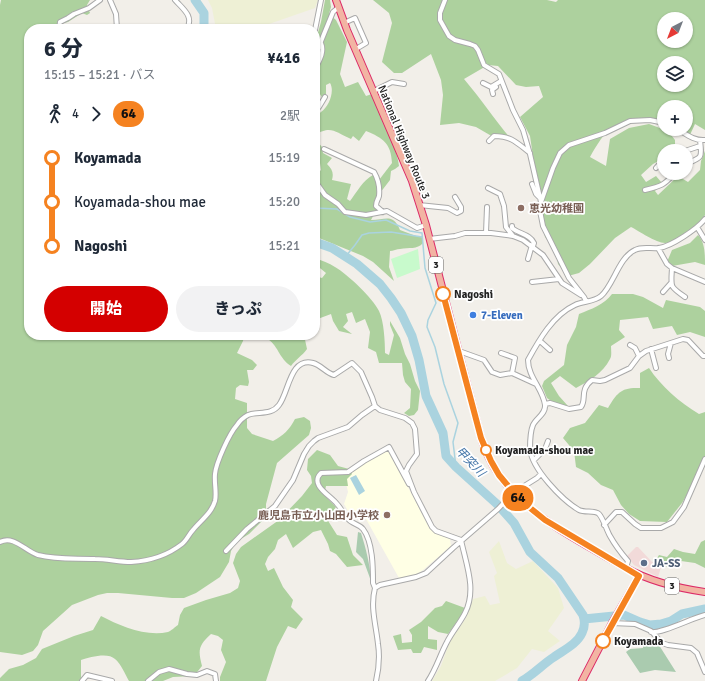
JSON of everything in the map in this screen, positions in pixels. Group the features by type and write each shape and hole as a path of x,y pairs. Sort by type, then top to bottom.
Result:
{"highway":[{"name":"National Highway Route 3","path":"336,0 344,23 407,168 426,226 476,420 486,450 499,475 513,493 545,520 639,576 676,588 705,592"},
{"path":"582,681 613,621 639,576"}],"street":[{"path":"60,24 60,22 74,14 90,8 100,0"},
{"path":"110,0 116,14 117,24"},
{"path":"175,0 187,13 190,19 188,24"},
{"path":"316,24 321,0"},
{"path":"445,0 440,13 440,20 449,36 455,40 475,46 484,65 499,74 513,110 523,130 541,202"},
{"path":"320,58 323,46 321,43 333,12 339,7"},
{"path":"344,23 355,18 366,43 356,49"},
{"path":"374,91 392,82 404,84"},
{"path":"483,83 491,87 502,82"},
{"path":"493,94 492,90 502,82"},
{"path":"320,107 325,97"},
{"path":"585,299 569,278 543,226 540,211 541,202 553,168 560,153 569,145 606,133 630,121 650,120 657,122"},
{"path":"489,141 494,136 504,136 513,140 530,154"},
{"path":"688,136 693,139 705,140"},
{"path":"693,160 700,157 700,140"},
{"path":"693,148 700,146"},
{"path":"324,148 374,172 378,180 379,197 376,202 376,206 383,212"},
{"path":"646,190 666,183 669,180"},
{"path":"532,184 536,194 539,197"},
{"path":"320,188 345,212 366,215 387,211 417,228 426,226"},
{"path":"488,188 500,194 504,206 506,227 513,236"},
{"path":"419,205 448,208 457,213 461,211 461,207 455,198"},
{"path":"486,233 487,207"},
{"path":"429,239 455,236 465,233 496,233 513,236 523,240 544,255 562,283 585,299 595,300 606,290 614,275 629,254 641,248 658,248 667,246 703,224 705,219"},
{"path":"512,226 515,231 532,239 534,243 528,259"},
{"path":"697,227 705,240"},
{"path":"658,248 667,264 672,268 705,282"},
{"path":"672,268 671,283 675,291 685,297"},
{"path":"532,282 559,279"},
{"path":"663,292 671,283"},
{"path":"585,299 564,311 554,320 528,360 528,368 537,384 545,404 544,412 532,427 530,451 541,474 562,498 580,511 595,512 600,514 604,525 618,549 628,561 626,568"},
{"path":"545,404 550,403 569,409 581,407 583,405 585,390 592,380 605,380 630,368 639,356 651,349 683,339 688,340 703,356 705,356"},
{"path":"540,341 549,349 543,352"},
{"path":"669,358 668,354 671,343"},
{"path":"630,344 639,356"},
{"path":"651,349 656,368"},
{"path":"458,351 484,360 492,372 500,375 512,373 537,384"},
{"path":"501,353 516,358 512,373"},
{"path":"0,542 8,540 18,543 30,552 54,558 97,559 131,562 166,554 182,544 212,508 215,500 216,468 223,450 236,425 248,415 262,414 273,410 278,406 285,394 291,374 303,363 309,362 316,364 334,375 352,362 361,372 375,406 380,410 405,418 412,422 415,429 417,454 406,471 414,492"},
{"path":"226,551 247,529 275,506 293,480 304,454 314,441 318,438 348,427 375,406"},
{"path":"542,453 548,441"},
{"path":"376,681 379,664 378,643 373,607 375,588 373,584 372,556 369,540 363,529 347,519 337,503 327,495 317,483 317,479 321,473 348,472 389,447 432,527 436,531 461,540"},
{"path":"534,460 548,450"},
{"path":"604,525 616,512 622,512 641,528 661,528 674,522 684,507 705,459"},
{"path":"375,588 380,585 416,577 426,572 498,509 513,493 541,474"},
{"path":"428,681 446,643 468,607 471,589 469,570 461,540"},
{"path":"613,621 634,624 655,632 662,631 705,615"},
{"path":"651,631 662,643 668,645 685,646 694,650 699,657 705,672"},
{"path":"148,681 159,672 169,669 197,675 207,670 215,674 216,681"},
{"path":"82,681 87,675 112,681"}],"shaded area":[{"path":"208,0 318,0 315,8 269,24 215,24 212,8"},
{"name":"鹿児島市立小山田小学校","path":"388,449 430,529 435,533 450,539 451,546 417,574 399,578 366,519 356,518 348,511 344,504 348,492 344,475"},
{"path":"358,532 361,533 366,551 371,581 363,559 356,552"},
{"path":"499,541 507,563 516,569 533,561 558,588 564,608 548,631 560,641 544,652 532,649 517,668 495,681 432,681 441,666 450,641 466,618 473,599 485,596 490,605 500,603 494,576 497,573 489,552"},
{"name":"JA-SS","path":"636,547 638,547 652,562 662,564 658,577 634,565 627,556"},
{"path":"643,641 657,642 676,672 655,670 640,673 626,652 630,649 643,648"}],"green space":[{"path":"1,0 90,0 87,5 90,13 87,15 82,13 68,22 61,24 24,24 24,340 243,340 237,353 252,360 257,365 253,370 247,370 249,382 248,386 240,385 236,388 235,399 247,403 247,428 252,434 273,441 286,432 295,419 304,417 310,421 311,428 309,435 277,463 266,504 266,517 249,534 236,542 231,551 229,562 220,577 196,593 184,598 107,593 72,605 43,631 38,645 33,651 22,655 0,652"},
{"path":"325,0 330,0 331,7 329,14 336,20 347,42 340,74 345,87 358,82 366,96 372,94 392,140 398,158 399,166 391,171 390,180 380,193 378,207 371,220 392,219 395,221 400,230 416,236 423,236 423,243 418,247 390,251 389,267 394,281 373,262 363,256 320,238 320,145 323,153 332,158 327,164 332,171 332,180 351,184 347,199 350,201 360,186 369,177 373,175 379,180 392,163 390,151 385,142 366,131 359,141 353,136 351,139 329,130 320,132 320,113 329,103 332,90 330,83 326,85 326,97 323,99 320,94 321,22"},
{"path":"373,0 547,0 556,2 558,0 705,0 705,130 695,124 693,128 693,100 657,100 657,119 628,122 613,128 601,139 590,157 606,166 610,139 629,128 649,124 657,127 657,136 672,136 675,140 675,144 657,144 657,162 641,175 646,182 656,176 657,180 659,180 662,183 655,191 658,195 674,180 685,180 688,182 693,180 693,177 700,170 701,161 705,151 705,215 688,233 677,240 665,243 657,241 631,227 615,238 590,264 579,273 568,276 558,264 556,252 545,237 541,220 544,200 535,170 530,136 520,117 543,97 539,86 526,87 516,85 498,66 488,65 464,79 511,139 495,138 476,127 459,123 440,125 443,95 441,80 431,54 402,73 394,73 382,62 392,23 389,13"},
{"path":"698,235 705,253 705,265 695,262 672,266 667,262 672,250 690,243"},
{"path":"418,249 420,269 397,278 391,259"},
{"path":"320,260 340,270 359,287 376,306 382,320 385,353 389,355 394,335 390,321 400,338 420,391 418,410 414,415 409,416 404,413 410,408 411,389 405,382 402,363 379,363 376,352 368,348 370,332 365,319 356,323 352,312 346,314 348,321 343,327 352,334 339,331 331,314 320,318 320,277 322,278 326,273 320,268"},
{"path":"612,294 633,294 643,297 663,308 666,300 700,307 705,311 705,337 690,332 677,335 672,326 653,329 648,317 620,320 619,330 625,337 611,346 611,358 604,368 591,379 576,388 560,376 551,383 559,396 568,406 554,403 547,398 542,386 544,381 564,365 567,345 576,327 579,314 601,304"},
{"path":"268,340 305,340 307,349 291,366 284,360"},
{"path":"649,368 659,381 684,404 699,414 705,412 705,457 691,488 682,503 667,522 640,521 629,514 621,505 613,490 601,485 588,473 576,467 574,451 563,438 570,428 585,423 599,405 608,408 620,392 628,389 640,388 640,373"},
{"path":"317,450 330,455 338,466 349,469 352,474 347,479 348,486 326,486 324,495 336,507 331,514 325,516 337,535 347,537 353,555 363,565 347,567 336,554 330,551 321,530 313,532 293,548 286,534 278,540 275,549 268,557 265,564 268,571 274,568 283,587 293,600 291,607 303,619 296,629 288,626 277,647 266,681 220,681 220,677 226,662 221,650 223,640 218,636 211,634 201,645 200,656 202,666 194,676 173,677 163,681 129,681 117,661 112,657 104,655 81,660 81,681 0,681 0,678 9,669 23,665 36,658 42,649 93,630 101,616 133,630 151,633 168,632 178,625 180,615 184,608 230,593 238,588 240,581 233,563 236,554 241,547 279,520 302,496 312,483 311,476 307,470 308,459"},
{"path":"705,540 705,568 695,563 681,561 668,567 654,563 659,555 667,557 674,549 695,554 701,542"},
{"path":"446,601 465,608 448,634 438,632 428,626 428,639 437,640 437,650 424,647 421,653 413,653 411,649 398,650 393,636 401,634 402,643 412,642 412,635 409,630 421,622 435,608 442,606"}],"water":[{"path":"356,475 365,491 359,495 350,478"}],"waterway":[{"name":"甲突川","path":"195,0 204,13 204,24"},
{"path":"320,208 337,209 350,217 370,222 386,220 410,231 422,233 425,268 436,303 428,320 427,327 435,347 444,384 458,423 453,442 456,467"},
{"path":"346,256 362,235 369,233 391,232 422,237"},
{"name":"甲突川","path":"320,244 332,248 357,264 380,284 391,298 401,313 412,336 419,360 426,396 443,433 446,456 498,505 514,523 530,552 558,578 583,615 584,628 580,637 522,681"},
{"path":"584,619 624,615 650,625 661,624 671,621 682,614 705,609"}],"bus line":[{"name":"64","path":"443,294 481,438 499,475 519,499 545,520 639,576 603,641"}],"place":[{"name":"恵光幼稚園","path":"521,208"},
{"name":"Nagoshi","path":"443,294"},
{"name":"7-Eleven","path":"473,315"},
{"name":"Koyamada-shou mae","path":"486,450"},
{"name":"鹿児島市立小山田小学校","path":"387,515"},
{"name":"JA-SS","path":"644,563"},
{"name":"Koyamada","path":"603,641"}]}
